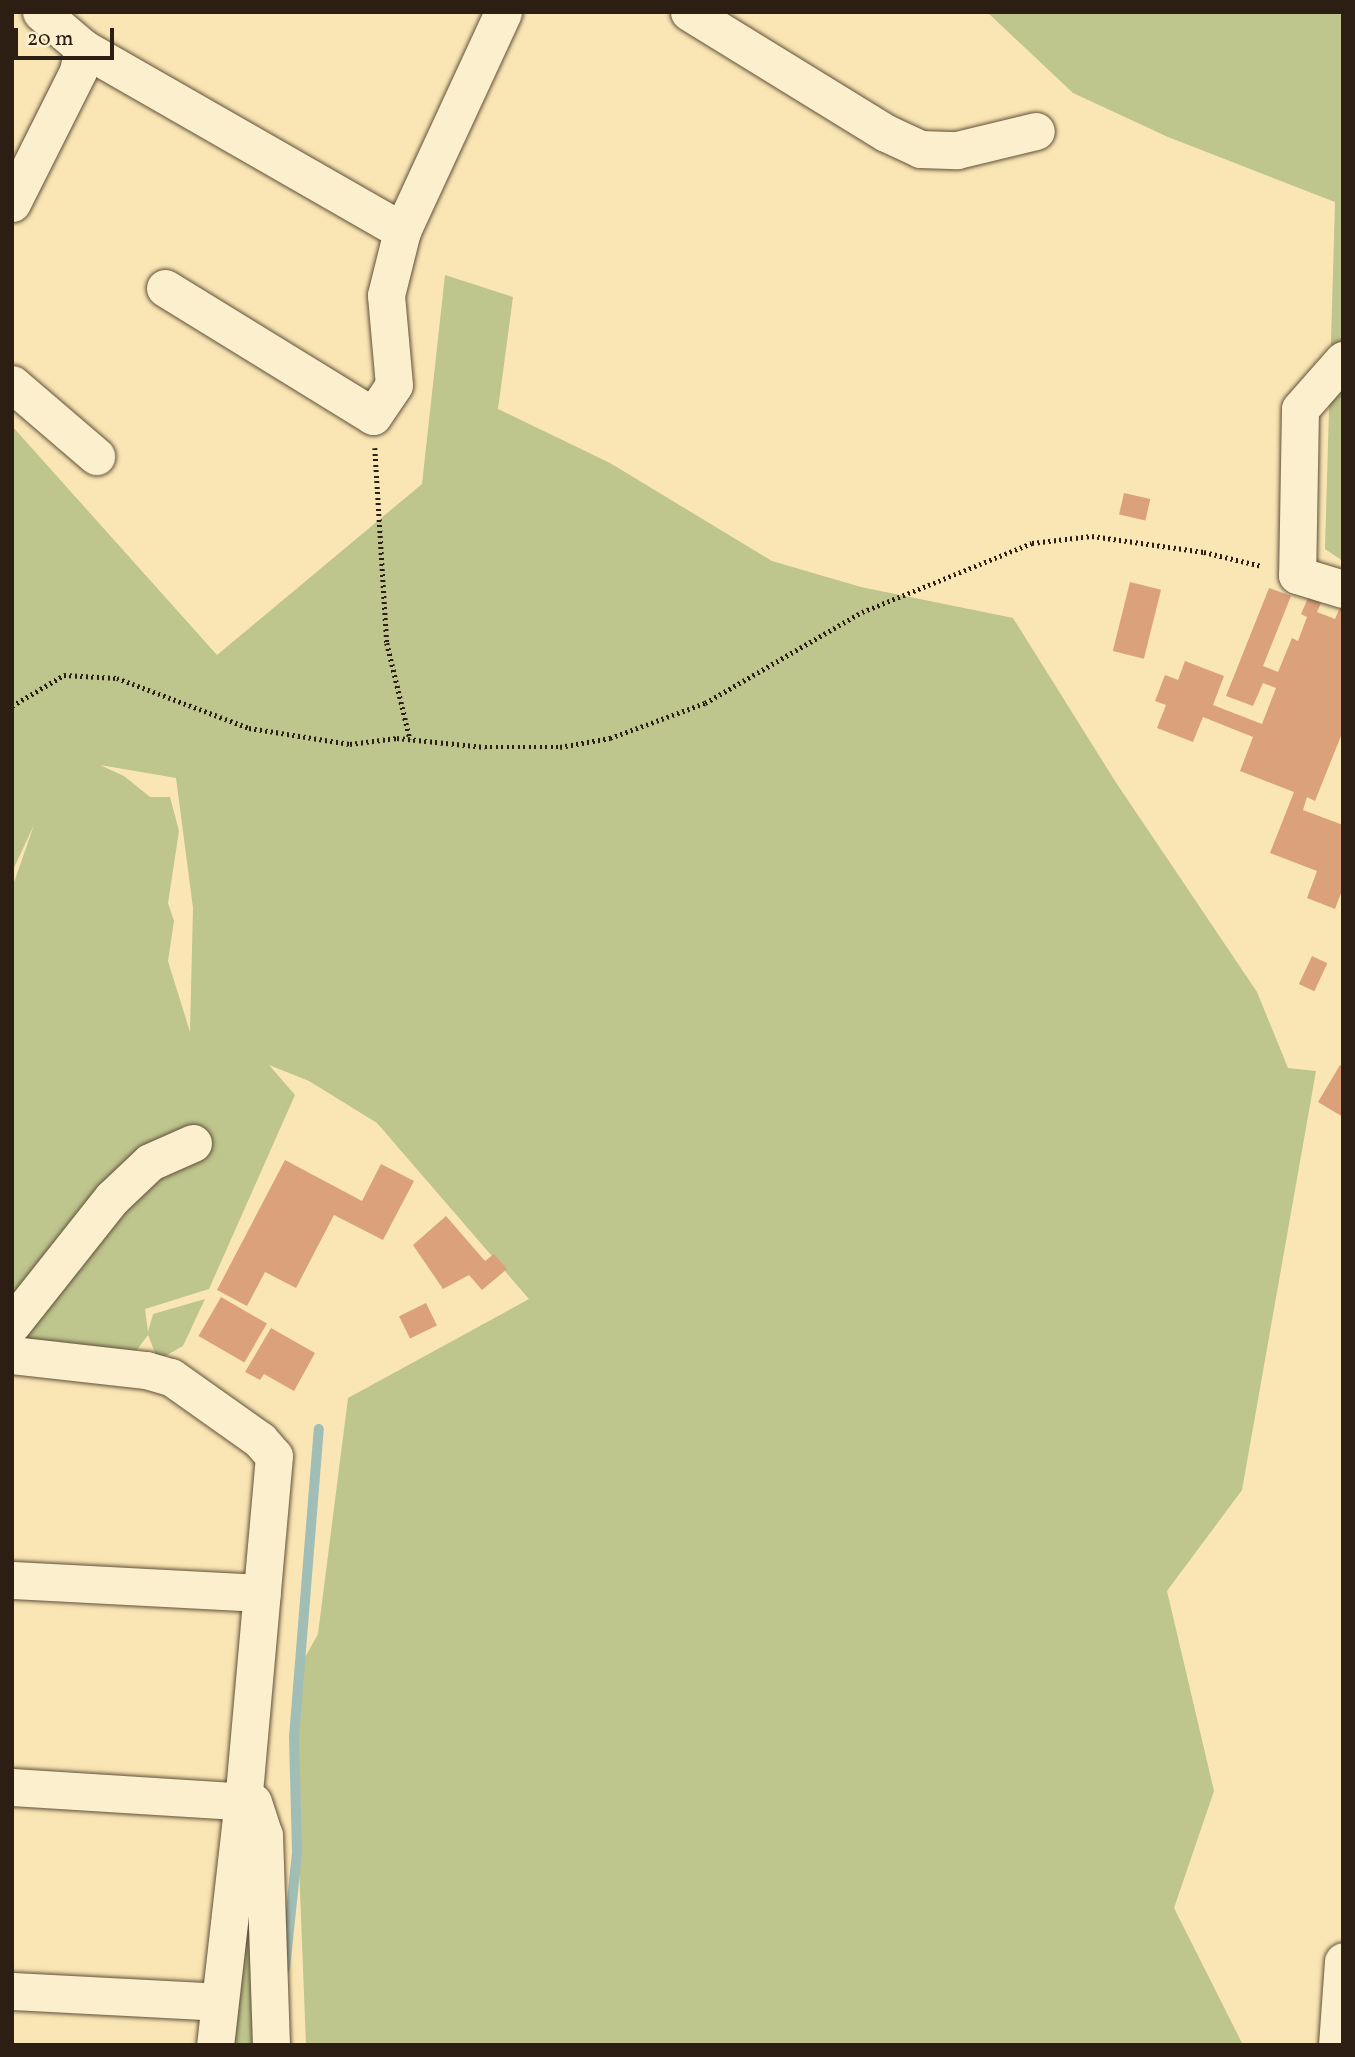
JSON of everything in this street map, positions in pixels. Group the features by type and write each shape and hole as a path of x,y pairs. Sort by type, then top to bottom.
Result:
{"street":[{"path":"41,12 83,48 402,231"},
{"path":"165,288 373,416 394,385 386,295 402,231 503,12"},
{"path":"690,12 886,133 920,149 957,150 1036,131"},
{"path":"12,203 78,71 83,48"},
{"path":"1343,360 1300,409 1297,575 1343,589"},
{"path":"12,384 96,456"},
{"path":"12,1324 112,1198 150,1162 193,1143"},
{"path":"12,1356 146,1370 171,1377 260,1440 274,1456 243,1800 215,2045"},
{"path":"12,1580 262,1593"},
{"path":"12,1787 243,1800 258,1808 264,1835 271,2045"},
{"path":"1337,2045 1343,1961"},
{"path":"12,1991 219,2002"}],"path":[{"path":"373,416 387,643 410,739"},
{"path":"12,706 64,675 117,678 249,728 350,744 410,739 485,747 560,747 610,738 705,703 862,612 1032,542 1092,536 1204,552 1297,575"}],"green space":[{"path":"987,12 1343,12 1343,561 1325,549 1335,202 1168,137 1073,93"},
{"path":"445,275 513,297 498,409 610,463 772,561 861,587 1013,618 1115,781 1257,992 1288,1068 1316,1071 1242,1490 1167,1591 1214,1791 1174,1908 1243,2045 306,2045 294,1737 299,1668 318,1634 348,1398 529,1299 377,1123 309,1081 269,1065 295,1095 209,1289 145,1309 148,1332 153,1314 205,1299 183,1346 158,1360 148,1335 136,1351 12,1338 12,888 34,825 12,872 12,426 217,655 422,484","holes":["100,765 176,778 193,908 190,1032 168,961 174,921 168,903 179,831 170,797 150,797 124,776"]},
{"path":"249,1887 255,2045 231,2045"}],"building":[{"path":"1124,493 1150,499 1145,521 1119,514"},
{"path":"1130,582 1161,590 1144,659 1113,651"},
{"path":"1269,588 1291,596 1263,666 1278,672 1292,638 1298,641 1307,617 1301,614 1308,598 1321,603 1317,612 1335,619 1343,601 1343,731 1315,801 1307,797 1303,810 1343,825 1343,888 1335,909 1307,898 1317,871 1270,853 1294,792 1240,771 1253,737 1203,717 1193,742 1157,728 1166,705 1155,701 1165,675 1178,680 1185,661 1224,676 1213,705 1262,724 1276,688 1263,683 1253,706 1226,696"},
{"path":"1312,956 1327,963 1314,991 1299,984"},
{"path":"1340,1065 1343,1067 1343,1117 1318,1102"},
{"path":"285,1160 362,1201 381,1164 414,1181 383,1240 334,1215 296,1288 265,1272 247,1306 217,1290"},
{"path":"446,1216 485,1261 494,1254 507,1269 482,1290 469,1275 443,1289 413,1245"},
{"path":"221,1297 267,1324 244,1362 198,1336"},
{"path":"426,1303 437,1325 410,1339 399,1316"},
{"path":"271,1328 315,1353 294,1391 264,1374 260,1380 245,1372"}],"waterway":[{"path":"285,1969 297,1852 294,1737 319,1429"}]}
